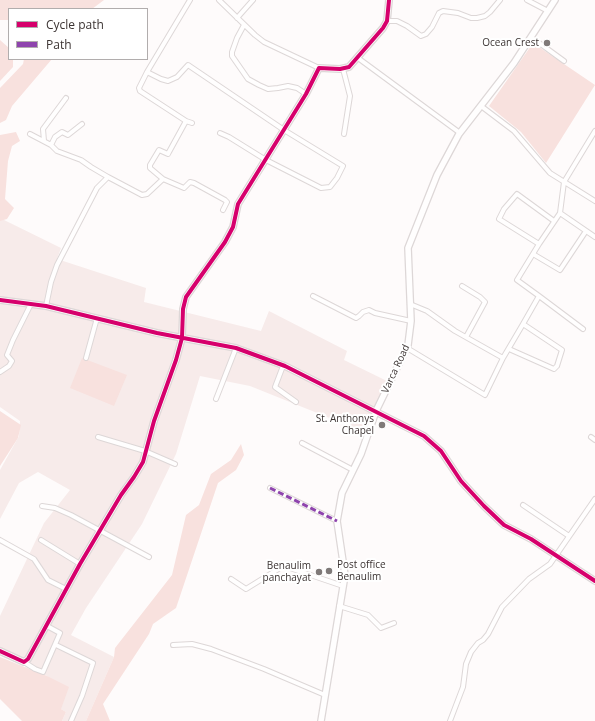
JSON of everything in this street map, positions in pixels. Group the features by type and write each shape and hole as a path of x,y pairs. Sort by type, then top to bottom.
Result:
{"street":[{"path":"190,0 139,88 140,91 186,121 192,123"},
{"path":"219,0 254,35 264,42 319,68 349,67 383,28 387,21 389,0"},
{"path":"237,18 253,0"},
{"path":"387,21 397,21 421,36 426,34 432,27 435,19 443,11 458,13 471,18 477,18 485,16 500,0"},
{"path":"527,0 548,11"},
{"name":"Varca Road","path":"321,721 343,586 344,575 337,521 342,493 360,454 376,411 408,345 411,321 408,248 437,175 460,133 514,63 555,0"},
{"path":"244,25 237,38 232,56 248,79 259,86 268,88 288,86 298,88 306,94"},
{"path":"531,37 564,62"},
{"path":"358,58 460,133"},
{"path":"147,72 168,81 177,77 188,65 284,130 343,166 337,178 330,187 321,188 266,160 220,133"},
{"path":"24,662 28,659 47,626 80,564 143,462 145,451 182,338 183,309 186,297 225,242 233,227 238,204 306,94 319,68"},
{"path":"343,68 350,96 344,134"},
{"path":"44,141 43,129 66,98"},
{"path":"481,106 514,131 550,173 595,201"},
{"path":"186,121 168,154 159,150 150,165 150,168 163,178 184,188 190,182 204,188 225,200 224,210"},
{"path":"51,145 55,137 62,132 68,135 82,124"},
{"path":"583,329 517,280 560,212 564,182 595,131"},
{"path":"30,134 51,145 57,151 81,160 108,177 142,194 147,194 163,178"},
{"path":"46,306 51,282 57,265 96,188 108,177"},
{"path":"539,244 499,219 504,210 516,194 554,220"},
{"path":"560,212 595,237"},
{"path":"533,254 560,270 586,231"},
{"path":"462,286 480,297 485,302 466,338"},
{"path":"313,296 356,318 363,312 369,310 375,313 411,321"},
{"path":"406,348 485,395 503,358 539,296"},
{"path":"0,300 46,306 182,338 236,348 283,366 424,436 441,451 462,481 484,506 504,525 531,539 595,581"},
{"path":"0,372 5,370 12,361 7,355 31,304"},
{"path":"410,304 427,311 466,338 503,358"},
{"path":"86,358 96,318"},
{"path":"509,349 554,369 557,366 562,350 523,324"},
{"path":"216,399 236,348"},
{"path":"283,366 274,387 296,402"},
{"path":"98,437 145,451 175,464"},
{"path":"590,437 595,440"},
{"path":"302,443 353,470"},
{"path":"270,488 337,521"},
{"path":"450,721 463,686 466,664 471,652 488,634 502,607 529,579 550,564 595,499"},
{"path":"523,505 569,536"},
{"path":"42,506 55,508 150,557"},
{"path":"0,540 34,559 48,580 66,589"},
{"path":"41,540 80,564"},
{"path":"231,579 246,589 280,568 287,567 343,586"},
{"path":"340,606 368,615 381,628 394,624"},
{"path":"0,651 43,672 60,633 47,626"},
{"path":"173,645 192,644 211,649 264,669 325,695"},
{"path":"56,645 93,663 82,696 71,721"}],"shaded area":[{"path":"0,0 104,0 93,8 8,8 8,20 0,20"},
{"path":"0,40 8,47 8,60 13,60 13,67 0,81"},
{"path":"533,43 595,85 546,163 521,132 489,106"},
{"path":"24,60 51,60 12,106 6,120 0,123 0,88 23,64"},
{"path":"16,132 20,141 12,146 8,161 5,199 14,208 7,219 0,221 0,135"},
{"path":"0,218 61,248 57,259 146,288 144,302 261,331 269,311 347,351 344,360 387,381 362,431 250,386 200,376 176,454 142,524 86,608 71,635 114,657 86,721 62,721 66,712 61,709 47,676 25,667 28,661 0,647 0,616 44,523 70,490 38,472 19,483 0,519 0,470 19,436 20,421 0,407"},
{"path":"82,358 127,375 114,406 70,388"},
{"path":"0,411 21,425 18,438 0,466"},
{"path":"241,444 244,455 236,470 218,483 176,608 153,624 149,634 103,704 110,721 86,721 114,657 115,648 172,575 186,515 199,505 211,474 231,460"},
{"path":"0,657 47,676 69,687 61,709 66,712 62,721 22,721 0,699"}],"marked path":[{"path":"270,488 337,521"}],"cycle path":[{"path":"0,651 24,662 28,659 80,564 121,495 143,462 154,421 176,360 182,338 183,309 186,297 225,242 233,227 238,204 306,94 319,68 340,69 349,67 383,28 387,21 389,0"},
{"path":"0,300 46,306 157,333 236,348 285,366 424,436 441,451 461,481 504,525 531,539 595,581"}],"place":[{"name":"Ocean Crest","path":"547,43"},
{"name":"St. Anthonys Chapel","path":"382,425"},
{"name":"Post office Benaulim","path":"329,571"},
{"name":"Benaulim panchayat","path":"319,572"}]}
